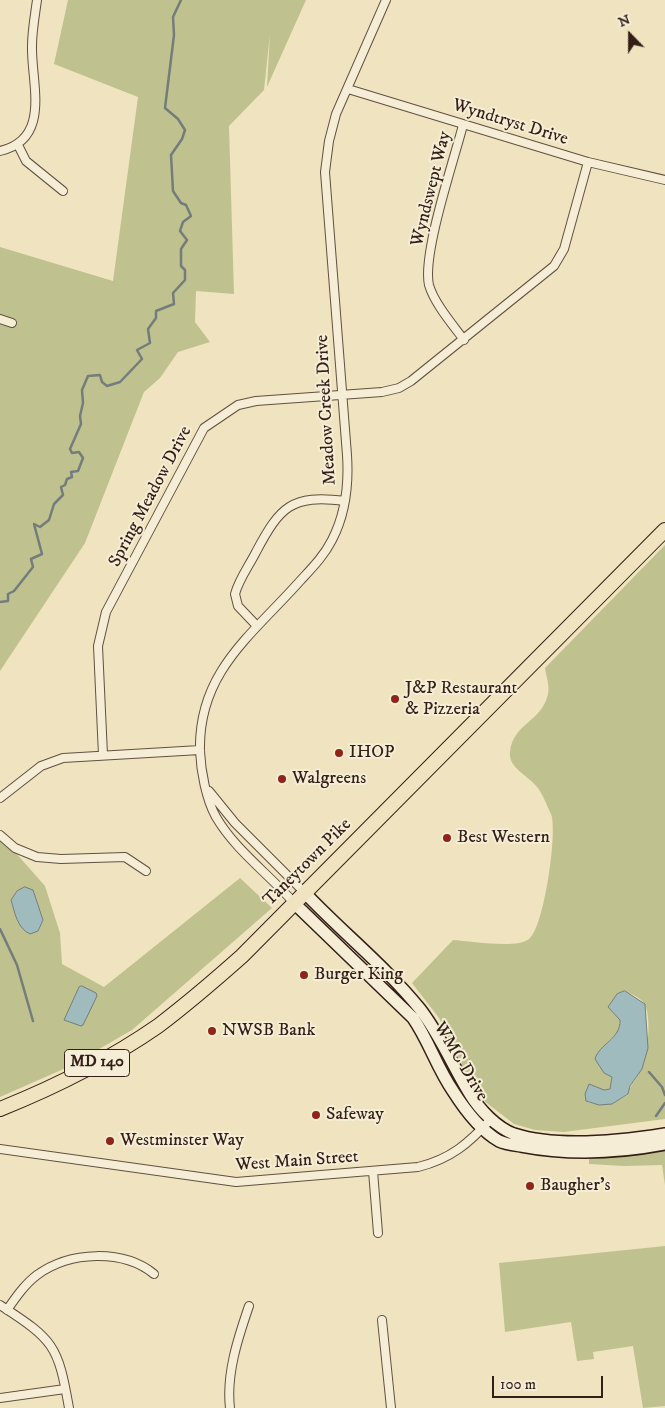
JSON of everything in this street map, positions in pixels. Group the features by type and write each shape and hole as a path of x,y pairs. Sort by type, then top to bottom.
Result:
{"highway":[{"name":"Taneytown Pike","path":"603,591 665,521"},
{"name":"Taneytown Pike","path":"0,1109 97,1063 158,1026 242,956 665,530"}],"main road":[{"name":"WMC Drive","path":"305,893 419,1008 440,1037 471,1095 491,1118 513,1133 573,1141 608,1142 665,1134"},
{"name":"WMC Drive","path":"295,904 413,1018 426,1038 451,1090 482,1128 500,1142 544,1150 609,1152 665,1144"}],"street":[{"path":"0,151 18,145 30,130 37,101 32,46 37,0"},
{"name":"Meadow Creek Drive","path":"295,904 228,835 215,815 205,782 200,750 202,717 212,685 225,663 324,553 338,525 345,501 348,471 325,172 329,141 336,114 386,0"},
{"name":"Wyndtryst Drive","path":"348,89 588,162 665,180"},
{"name":"Wyndswept Way","path":"463,125 432,243 429,276 430,286 444,314 464,340"},
{"path":"18,145 26,162 63,191"},
{"name":"Spring Meadow Drive","path":"103,755 98,646 106,612 204,428 238,405 256,401 382,392 399,388 411,381 554,266 564,249 588,162"},
{"path":"0,319 12,323"},
{"path":"258,626 238,606 235,594 274,520 286,508 305,500 320,498 345,501"},
{"path":"0,798 41,766 64,758 200,750"},
{"name":"Meadow Creek Drive","path":"205,782 212,796 235,823 305,893"},
{"path":"0,835 15,848 37,857 61,859 125,857 146,871"},
{"name":"West Main Street","path":"0,1149 236,1182 373,1171 430,1164 469,1143 491,1118"},
{"path":"373,1171 378,1233"},
{"path":"7,1310 22,1288 37,1275 54,1265 73,1259 97,1256 123,1259 142,1265 154,1274"},
{"path":"0,1305 29,1324 47,1340 61,1366 68,1408"},
{"path":"230,1408 229,1387 239,1331 249,1306"},
{"path":"382,1320 391,1408"},
{"path":"0,1398 65,1390"}],"green space":[{"path":"68,0 306,0 267,87 270,34 264,90 229,126 234,294 196,291 195,322 210,342 178,352 160,378 144,392 85,543 0,671 0,247 113,281 138,97 54,64"},
{"path":"665,545 665,1119 564,1132 535,1130 514,1124 479,1097 439,1018 412,983 453,940 514,944 529,939 535,931 548,879 553,824 551,814 541,793 512,763 510,752 516,735 540,711 545,703 549,688 545,668","holes":["625,991 641,999 648,1017 646,1054 642,1068 628,1095 612,1104 589,1103 585,1096 589,1084 604,1090 610,1089 612,1077 604,1073 597,1062 602,1048 619,1031 620,1020 608,1007 617,994"]},
{"path":"0,835 45,886 60,933 62,964 104,987 240,878 272,908 132,1030 68,1067 0,1097","holes":["33,890 43,920 38,931 18,923 11,900 17,891"]},
{"path":"665,1149 665,1185 662,1165 624,1166 589,1164 589,1157"},
{"path":"665,1246 665,1406 643,1408 633,1346 593,1352 594,1359 577,1361 571,1322 505,1332 499,1263"}],"water":[{"path":"25,887 33,890 43,920 38,931 30,934 19,924 11,900 17,891"},
{"path":"82,986 96,993 97,996 81,1026 64,1020 79,987"},
{"path":"625,991 645,1004 648,1048 642,1069 630,1086 628,1094 612,1104 599,1105 586,1101 585,1094 589,1084 604,1090 610,1089 612,1077 604,1073 595,1059 601,1049 617,1032 620,1020 608,1007 617,994"}],"waterway":[{"path":"0,602 8,601 8,594 14,591 33,567 31,559 42,554 34,524 40,527 49,520 54,504 63,495 61,487 65,485 67,479 72,477 71,472 78,471 83,458 79,452 72,453 70,449 81,424 82,390 88,376 100,375 102,382 107,386 120,382 142,359 137,350 150,343 148,329 156,318 156,311 174,304 173,293 185,280 185,270 181,266 181,249 187,240 180,231 183,222 191,216 186,205 181,203 173,191 171,155 182,139 185,130 178,119 165,108 174,35 173,17 181,0"},
{"path":"0,929 17,965 33,1021"},
{"path":"649,1072 662,1087 665,1095"},
{"path":"656,1116 665,1103"}],"place":[{"name":"J&P Restaurant & Pizzeria","path":"395,699"},
{"name":"IHOP","path":"339,753"},
{"name":"Walgreens","path":"282,779"},
{"name":"Best Western","path":"447,838"},
{"name":"Burger King","path":"304,975"},
{"name":"NWSB Bank","path":"212,1031"},
{"name":"Safeway","path":"316,1115"},
{"name":"Westminster Way","path":"110,1141"},
{"name":"Baugher's","path":"530,1186"}]}
